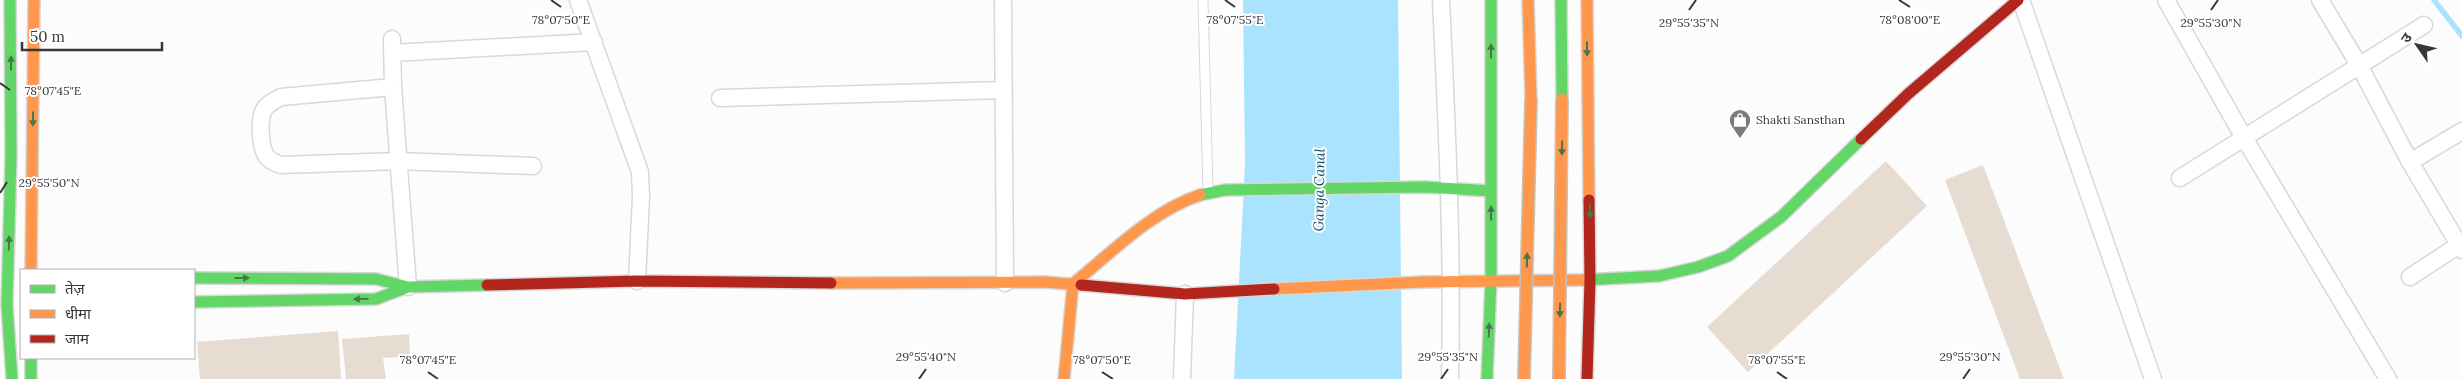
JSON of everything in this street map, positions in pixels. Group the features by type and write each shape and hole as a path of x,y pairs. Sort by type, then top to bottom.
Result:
{"main road":[{"path":"10,0 6,155 7,305 12,379"},
{"path":"31,269 34,0"},
{"path":"1487,379 1491,280 1491,0"},
{"path":"1524,379 1531,99 1528,0"},
{"path":"1559,379 1562,99 1561,0"},
{"path":"1587,0 1590,280 1587,379"},
{"path":"195,278 376,279 408,287 637,281 1074,284 1185,294 1422,282 1590,280 1659,276 1698,267 1728,256 1781,217 1908,94 2020,0"},
{"path":"1064,379 1074,284 1155,218 1181,201 1208,192 1225,190 1425,187 1491,191"},
{"path":"8,276 20,276"},
{"path":"195,302 376,299 408,287"},
{"path":"7,305 20,305"},
{"path":"31,359 32,379"}],"street":[{"path":"578,0 640,172 641,197 637,281"},
{"path":"1004,0 1005,283"},
{"path":"1441,0 1450,188 1452,281 1450,379"},
{"path":"2020,0 2153,379"},
{"path":"2166,0 2243,136 2388,379"},
{"path":"2320,0 2359,65 2410,162 2461,246 2410,277"},
{"path":"2180,178 2243,136 2424,25"},
{"path":"408,287 393,87 392,46 594,42"},
{"path":"393,87 281,97 265,108 260,118 263,148 266,156 281,165 399,161 533,166"},
{"path":"720,98 1003,90"},
{"path":"2410,162 2462,130"},
{"path":"1182,379 1185,294"}],"lane":[{"path":"1203,0 1208,192"}],"water":[{"name":"Ganga Canal","path":"1243,0 1398,0 1402,379 1234,379 1245,164"}],"building":[{"path":"1886,161 1927,206 1748,372 1707,327"},
{"path":"1983,165 2064,379 2020,379 1945,180"},
{"path":"338,331 341,379 200,379 197,342"},
{"path":"409,334 410,356 383,358 386,379 346,379 342,339"}],"waterway":[{"path":"2434,0 2462,36"}],"traffic: fast":[{"path":"10,0 11,155 7,305 12,379"},
{"path":"1487,379 1491,280 1491,0"},
{"path":"1561,0 1562,99"},
{"path":"1584,280 1659,276 1698,267 1728,256 1781,217 1861,139"},
{"path":"1200,195 1225,190 1425,187 1491,191"},
{"path":"195,278 376,279 408,287 487,285"},
{"path":"195,302 376,299 408,287"},
{"path":"31,359 31,379"}],"traffic: slow":[{"path":"31,269 34,0"},
{"path":"1528,0 1531,99"},
{"path":"1587,0 1589,200"},
{"path":"1524,379 1531,99"},
{"path":"1559,379 1562,99"},
{"path":"1064,379 1073,284 1149,222 1165,211 1200,195"},
{"path":"1274,289 1422,282 1584,280"},
{"path":"831,283 1045,282 1081,285"}],"traffic: jam":[{"path":"1861,139 1908,94 2018,0"},
{"path":"1587,379 1590,280 1589,200"},
{"path":"487,285 637,281 831,283"},
{"path":"1081,285 1185,294 1274,289"}],"place":[{"name":"Shakti Sansthan","path":"1740,139"}]}
